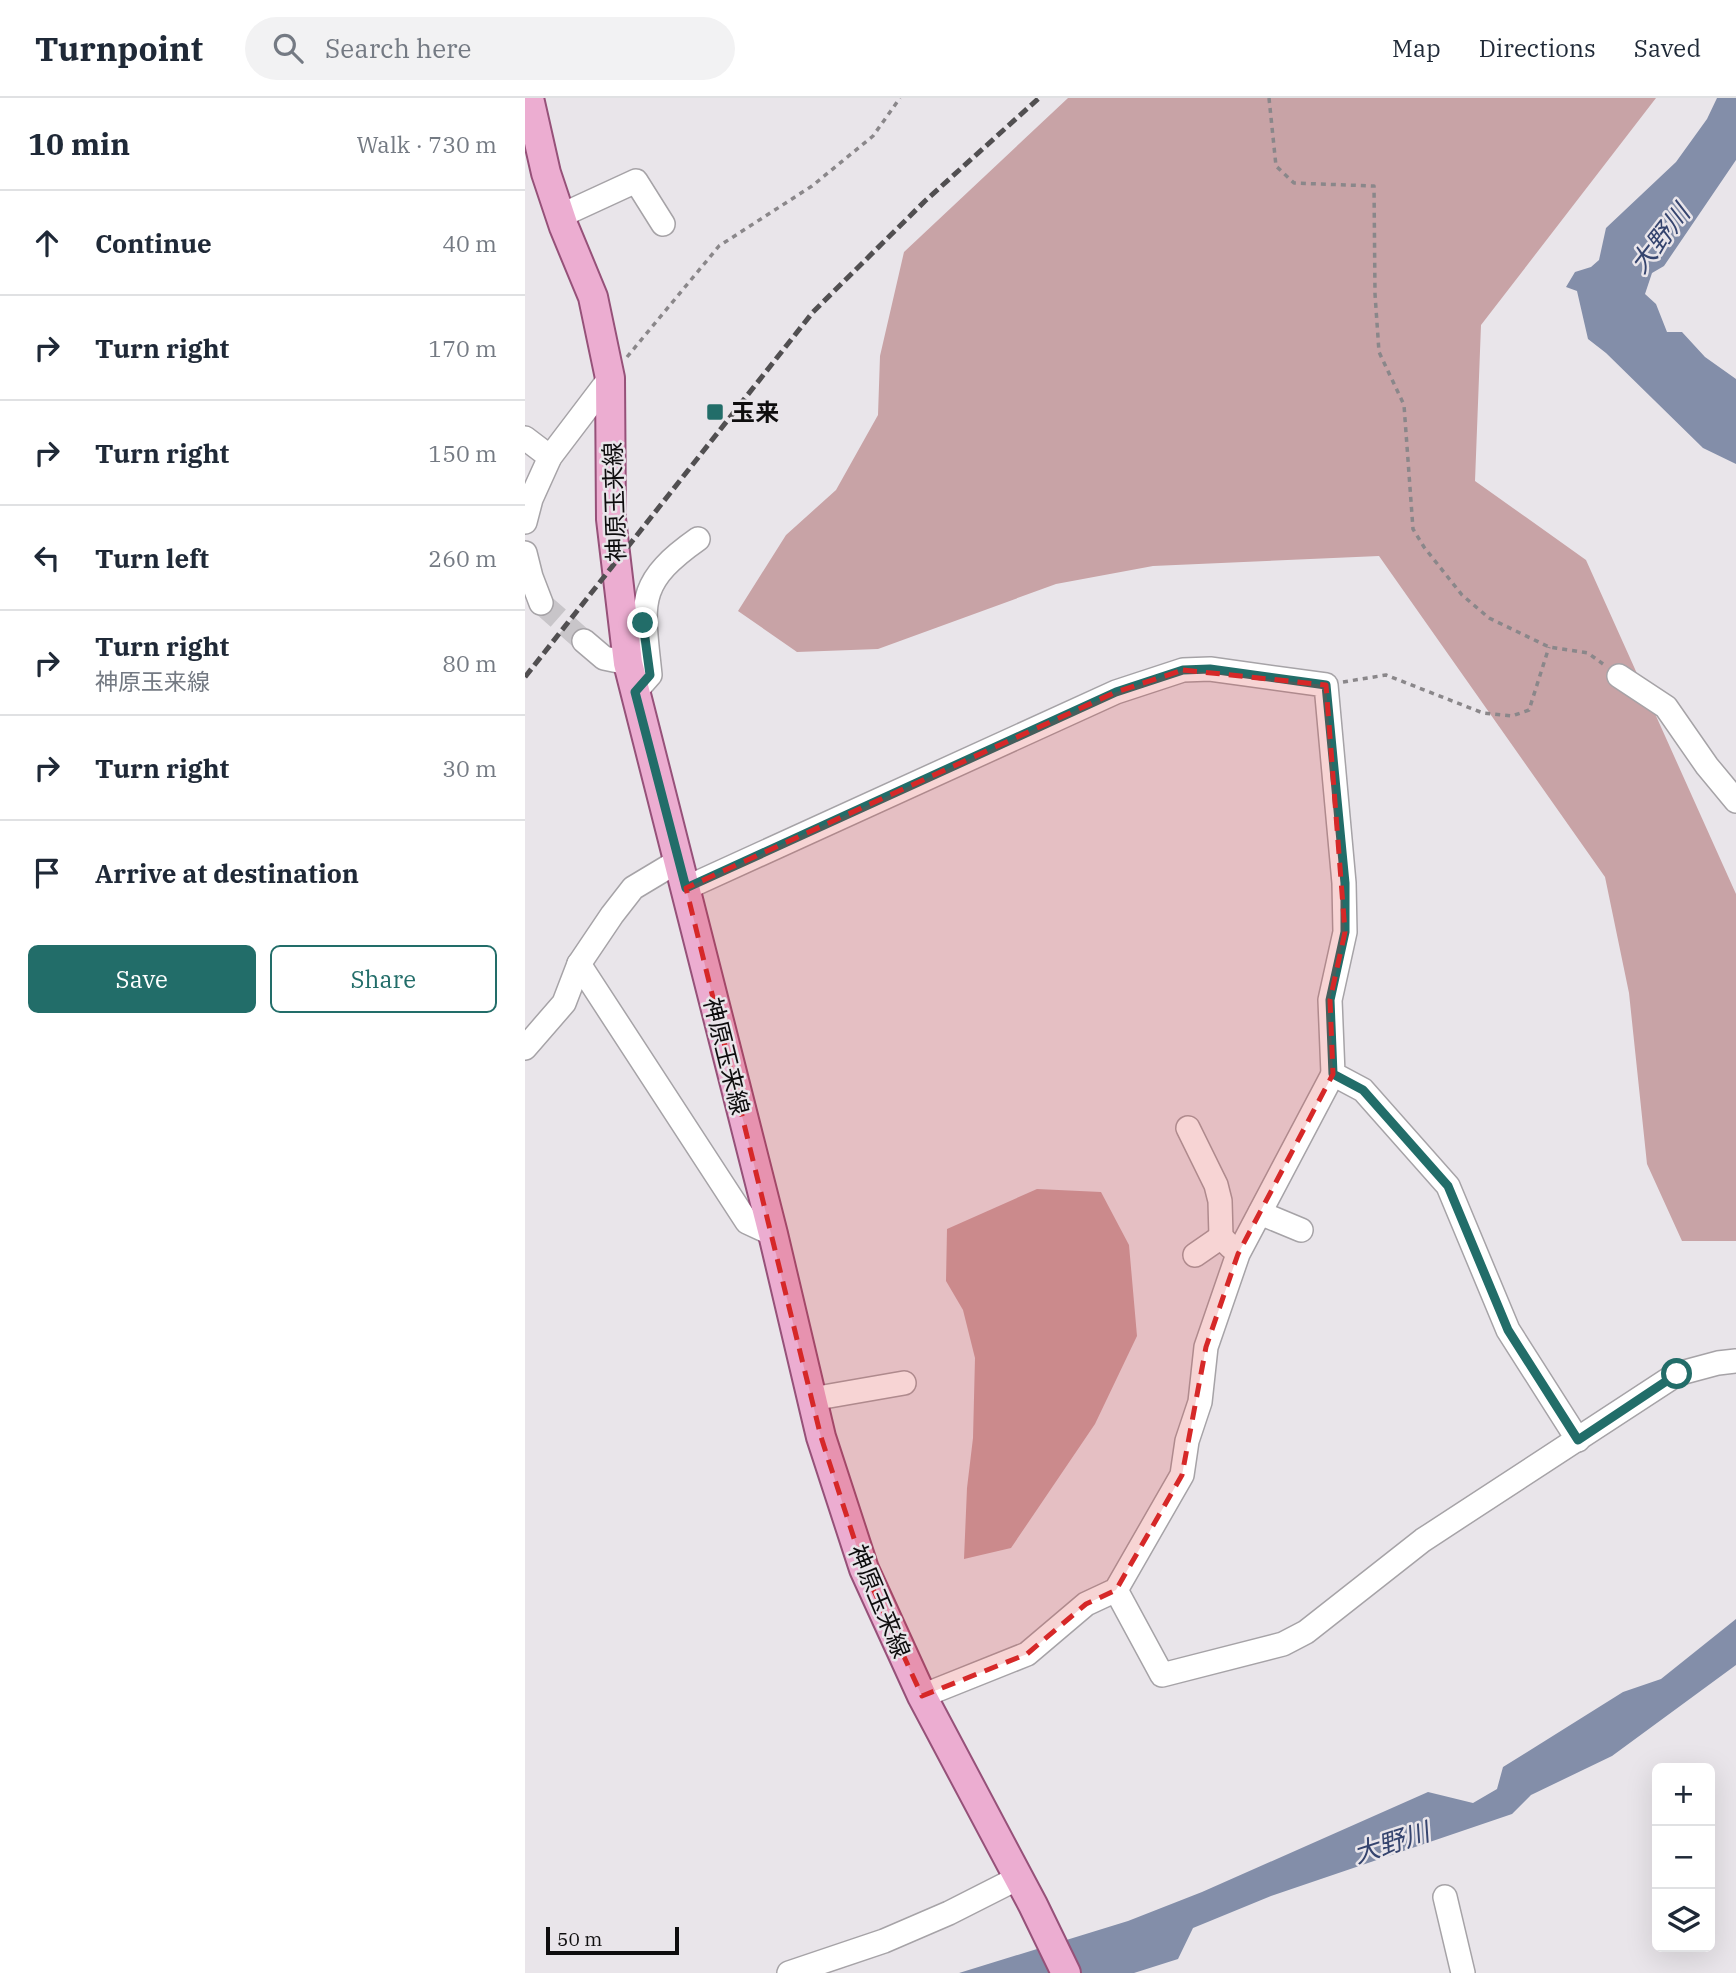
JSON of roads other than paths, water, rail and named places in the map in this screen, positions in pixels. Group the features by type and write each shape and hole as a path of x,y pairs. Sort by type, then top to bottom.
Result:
{"main road":[{"name":"神原玉来線","path":"529,98 546,173 560,216 593,297 610,378 611,519 628,663 773,1234 821,1437 864,1569 922,1696 1019,1878 1066,1973"}],"street":[{"path":"560,216 636,181 663,225"},
{"path":"525,522 531,499 551,457 610,378"},
{"path":"525,438 551,457"},
{"path":"635,692 650,675 643,623 647,596 656,574 676,554 698,539"},
{"path":"525,553 541,603"},
{"path":"584,641 604,658 628,663"},
{"path":"525,1048 563,1003 579,964 633,888 682,875 1116,692 1183,670 1210,669 1326,685 1345,883 1345,932 1330,1000 1333,1074 1238,1254 1206,1347 1200,1402 1188,1441 1182,1475 1116,1590 1086,1604 1027,1654 922,1696"},
{"path":"1619,676 1665,707 1736,801"},
{"path":"579,964 747,1222 773,1234"},
{"path":"1333,1074 1363,1090 1448,1186 1508,1330 1578,1440"},
{"path":"1188,1128 1216,1185 1220,1201 1221,1237 1238,1254"},
{"path":"1260,1213 1301,1230"},
{"path":"1195,1255 1221,1237"},
{"path":"1116,1590 1162,1675 1283,1644 1306,1632 1423,1540 1677,1374 1736,1361"},
{"path":"812,1399 904,1383"},
{"path":"789,1973 884,1941 949,1913 1019,1878"},
{"path":"1445,1897 1463,1973"}],"water":[{"name":"大野川","path":"1717,98 1736,98 1736,160 1664,266 1652,273 1645,294 1656,304 1667,332 1682,332 1705,357 1736,379 1736,464 1703,448 1606,353 1588,339 1577,291 1566,287 1575,272 1591,267 1599,260 1606,228 1676,162 1707,119"},
{"name":"大野川","path":"1736,1619 1736,1665 1612,1756 1531,1795 1512,1814 1271,1896 1193,1928 1178,1959 1134,1973 959,1973 1128,1921 1202,1892 1428,1792 1473,1803 1497,1789 1503,1767 1623,1692 1661,1679"}],"tunnel":[{"path":"541,603 584,641"}],"railway":[{"path":"525,677 813,312 925,201 1039,98"}],"place":[{"name":"玉来","path":"715,412"}]}
